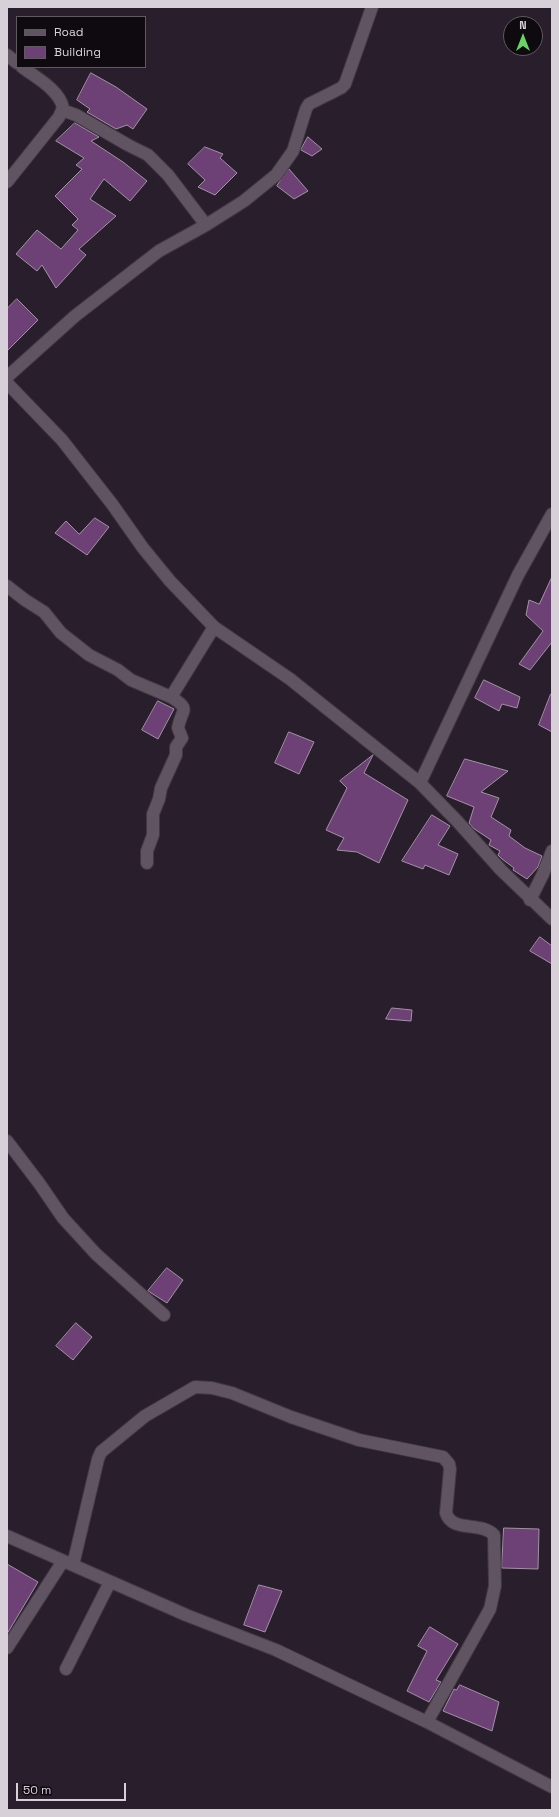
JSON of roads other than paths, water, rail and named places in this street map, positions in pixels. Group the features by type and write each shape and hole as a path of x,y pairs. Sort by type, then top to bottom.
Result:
{"street":[{"path":"7,377 75,316 159,251 206,225 244,201 276,175 293,151 306,109 309,104 345,84 372,7"},
{"path":"7,55 16,62"},
{"path":"7,182 59,117 62,110 62,104 58,96 23,68"},
{"path":"62,110 76,115 148,155 168,175 206,225"},
{"path":"7,383 62,440 112,504 143,548 170,581 214,627 290,679 420,783 530,900 552,919"},
{"path":"420,783 518,576 552,514"},
{"path":"7,586 44,612 61,633 89,654 118,670 131,680 182,704 184,709 178,728 182,738 176,747 176,756 161,788 159,799 153,814 153,835 147,851 147,863"},
{"path":"171,698 214,627"},
{"path":"530,900 543,874 552,851"},
{"path":"7,1142 39,1183 63,1218 96,1254 164,1315"},
{"path":"7,1648 68,1563 101,1452 145,1416 195,1387 212,1388 232,1393 291,1417 359,1440 443,1456 449,1464 447,1517 453,1523 487,1530 494,1535 495,1586 490,1609 427,1722"},
{"path":"7,1536 186,1615 276,1650 427,1722 552,1787"},
{"path":"66,1669 110,1582"}]}
